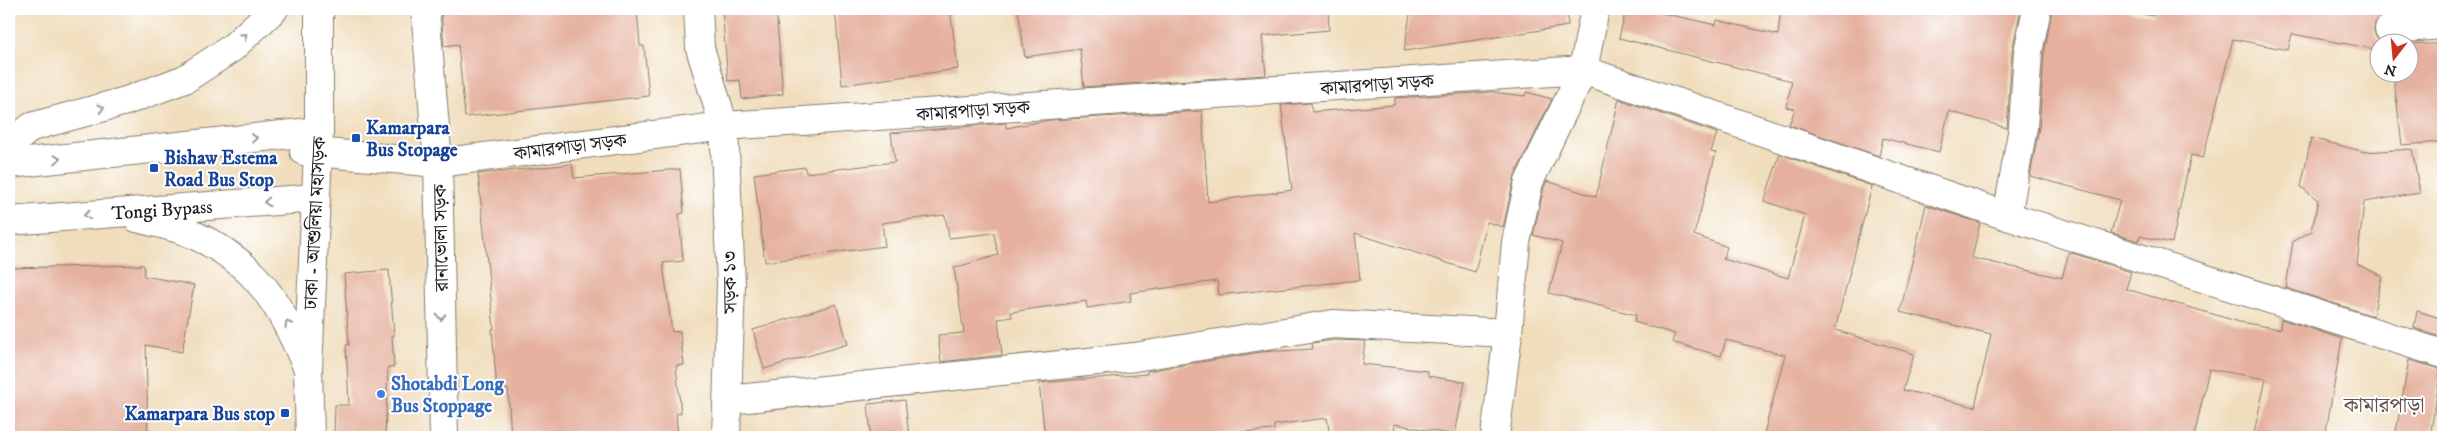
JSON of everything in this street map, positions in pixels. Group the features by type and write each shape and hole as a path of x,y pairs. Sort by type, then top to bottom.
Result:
{"main road":[{"path":"9,146 31,127 126,101 185,79 232,48 274,9"},
{"name":"ঢাকা - আশুলিয়া মহাসড়ক","path":"310,437 308,369 316,198 311,141 319,9"},
{"name":"রানাভোলা সড়ক","path":"425,9 438,163 444,437"},
{"name":"সড়ক ১৩","path":"698,9 700,48 724,126 731,284 726,437"},
{"path":"1494,437 1508,333 1516,242 1529,182 1582,70 1595,9"},
{"path":"2007,216 2024,127 2028,52 2037,9"},
{"path":"2389,29 2443,25"},
{"path":"1582,70 2007,216 2443,354"},
{"name":"কামারপাড়া সড়ক","path":"9,164 311,141 438,163 724,126 1582,70"},
{"name":"Tongi Bypass","path":"9,221 316,198"},
{"path":"119,212 191,233 231,255 264,285 290,328 308,369"},
{"path":"728,400 1135,357 1333,324 1508,333"}],"building":[{"path":"441,9 637,9 640,46 644,46 649,96 465,117 458,44 444,46"},
{"path":"722,9 776,9 783,94 742,99 740,80 728,81"},
{"path":"835,9 950,9 958,69 842,85"},
{"path":"1018,9 1328,9 1329,30 1262,36 1266,75 1084,87 1080,49 1025,57"},
{"path":"1411,9 1567,9 1568,26 1404,51"},
{"path":"1626,9 1644,9 1716,25 1717,20 1778,35 1781,9 2021,9 2012,51 2007,128 1949,111 1939,152 1883,138 1879,156 1789,125 1795,109 1786,107 1792,81 1619,38"},
{"path":"2052,9 2119,9 2153,16 2155,9 2396,9 2396,13 2381,16 2375,23 2374,32 2370,32 2370,48 2292,34 2288,50 2233,39 2203,158 2191,155 2172,243 2140,236 2139,241 2111,233 2120,200 2030,176 2039,128 2044,54"},
{"path":"2420,43 2443,44 2443,142 2402,145 2394,82 2420,82"},
{"path":"1492,92 1525,96 1526,92 1552,99 1515,175 1503,227 1487,222 1475,272 1355,233 1360,280 1219,295 1217,281 1130,293 1131,301 1087,308 1086,301 1011,312 1012,317 998,319 1002,355 941,362 938,335 964,333 954,268 998,255 994,233 949,238 945,215 882,223 885,246 765,262 754,174 805,167 806,173 895,162 891,133 1006,123 1006,128 1050,120 1202,111 1208,202 1292,190 1281,105 1311,103 1312,112 1394,105 1395,98"},
{"path":"1619,99 1717,133 1711,152 1716,153 1694,235 1727,247 1723,259 1788,278 1805,215 1764,201 1780,154 1872,186 1835,330 1914,354 1903,390 1975,407 1991,334 1900,312 1926,205 1980,223 1972,258 2062,278 2069,252 2131,272 2126,289 2240,322 2280,329 2281,319 2342,339 2325,437 2253,437 2266,379 2209,369 2194,437 1763,437 1785,355 1726,340 1721,356 1672,342 1675,334 1634,322 1636,315 1549,293 1562,243 1533,235 1544,187 1547,181 1596,197"},
{"path":"2311,138 2365,152 2412,149 2420,193 2364,202 2357,264 2382,276 2373,316 2286,288 2293,241 2312,231 2318,200 2301,187"},
{"path":"572,164 574,178 680,169 684,213 679,214 683,261 663,263 672,332 680,331 684,365 676,366 681,413 676,414 678,437 511,437 508,389 497,390 492,329 494,329 478,174"},
{"path":"144,265 144,276 194,285 182,352 146,345 148,437 9,437 9,268"},
{"path":"389,270 394,336 392,336 394,367 388,367 385,437 334,437 335,405 349,405 346,345 349,345 344,274"},
{"path":"836,304 848,344 764,369 753,330"},
{"path":"2417,311 2443,319 2443,338 2414,328"},
{"path":"1334,340 1365,341 1362,364 1428,371 1428,376 1465,382 1455,435 1394,424 1396,437 1330,437 1327,418 1274,425 1274,430 1211,434 1211,437 1045,437 1039,383 1147,374 1147,371 1261,352 1313,349 1312,343"},
{"path":"2409,360 2441,369 2430,437 2395,437"},
{"path":"905,400 909,437 871,437 868,404"}],"place":[{"name":"Kamarpara Bus Stopage","path":"356,138"},
{"name":"Bishaw Estema Road Bus Stop","path":"154,168"},
{"name":"Shotabdi Long Bus Stoppage","path":"381,394"},
{"name":"Kamarpara Bus stop","path":"285,413"}],"district":[{"name":"কামারপাড়া","path":"2384,405"}]}
